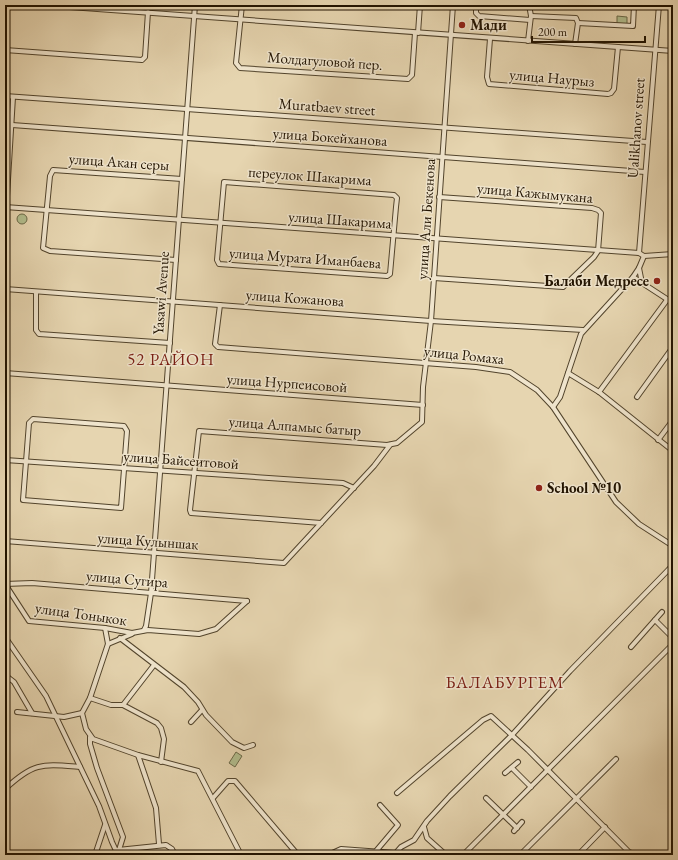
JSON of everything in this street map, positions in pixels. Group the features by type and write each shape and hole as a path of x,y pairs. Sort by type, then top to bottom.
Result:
{"street":[{"path":"42,5 74,6 490,39 673,51"},
{"name":"Yasawi Avenue","path":"144,630 146,626 154,553 186,109 195,5"},
{"path":"240,20 242,5"},
{"path":"417,33 420,5"},
{"name":"улица Али Бекенова","path":"390,445 398,443 421,424 424,378 431,321 453,5"},
{"path":"476,5 476,13 479,16 575,18 578,21 575,44"},
{"path":"528,41 531,18 530,5"},
{"path":"578,23 633,26 634,5"},
{"name":"Ualikhanov street","path":"639,253 659,5"},
{"path":"5,50 142,60 145,57 148,12"},
{"name":"Молдагуловой пер.","path":"240,20 236,63 240,68 406,79 410,78 412,75 417,33"},
{"name":"улица Наурыз","path":"490,39 487,77 489,84 608,94 611,93 614,88 618,47"},
{"name":"Muratbaev street","path":"5,96 647,142"},
{"path":"5,229 13,97"},
{"name":"улица Бокейханова","path":"12,125 645,172"},
{"name":"улица Акан серы","path":"176,260 46,251 43,248 50,176 53,170 182,179"},
{"name":"переулок Шакарима","path":"221,224 224,182 330,189 394,195 397,198 394,236"},
{"name":"улица Кажымукана","path":"439,197 597,209 600,213 598,251"},
{"name":"улица Шакарима","path":"6,207 179,219 221,224 639,253 644,256"},
{"name":"улица Мурата Иманбаева","path":"221,224 219,264 380,276 389,276 390,274 394,236"},
{"path":"434,278 561,288 565,286 594,257 598,251"},
{"path":"553,408 560,397 576,343 583,330 633,277 644,256 673,254"},
{"path":"639,268 642,283"},
{"path":"633,277 673,304"},
{"name":"улица Кожанова","path":"5,290 173,301 431,321 583,330"},
{"path":"36,292 36,330 39,334 170,343"},
{"path":"599,392 667,300"},
{"name":"улица Ромаха","path":"220,305 215,344 218,348 427,363 510,372 534,387 553,408 616,502 639,524 673,546"},
{"path":"637,397 673,347"},
{"path":"568,373 599,392 673,451"},
{"name":"улица Нурпеисовой","path":"5,374 423,405"},
{"path":"32,419 124,426 127,431 124,469 120,508 26,501 22,497 29,423 32,419"},
{"path":"658,440 673,420"},
{"name":"улица Алпамыс батыр","path":"194,474 199,431 390,445"},
{"path":"194,474 190,511 193,514 321,523 374,466 390,445"},
{"name":"улица Байсеитовой","path":"5,460 343,483 354,488"},
{"name":"улица Кулыншак","path":"5,541 279,563 288,560 321,523"},
{"path":"394,854 401,847 416,838 424,826 450,796 512,735 570,671 673,565"},
{"name":"улица Сугира","path":"5,584 32,583 247,601 216,629 204,633"},
{"name":"улица Тоныкок","path":"5,584 26,618 32,622 105,628 132,634 144,630 204,633"},
{"path":"631,648 662,612"},
{"path":"655,620 673,638"},
{"path":"105,628 108,644 90,698 82,713 84,725 90,737 90,744 95,762 123,837 117,850"},
{"path":"108,644 132,634"},
{"path":"5,636 42,688 99,806 118,855"},
{"path":"120,638 184,687 195,699 202,710 236,745 244,748 253,745"},
{"path":"463,855 673,644"},
{"path":"123,705 154,665"},
{"path":"5,675 14,682 32,713"},
{"path":"90,698 111,706 123,705 157,723 161,728 164,739 162,762"},
{"path":"191,722 202,710"},
{"path":"17,712 56,716 72,716 82,713"},
{"path":"397,793 489,716 496,720 577,798 629,854 637,855"},
{"path":"90,737 138,755 198,771 241,855"},
{"path":"138,755 156,808 159,844"},
{"path":"520,855 616,759"},
{"path":"505,773 518,762"},
{"path":"5,789 25,772 40,766 80,767"},
{"path":"512,768 531,786"},
{"path":"213,798 228,781 236,781 298,855"},
{"path":"486,798 516,829 522,822"},
{"path":"372,852 398,825 380,805"},
{"path":"95,855 106,824"},
{"path":"424,826 427,838 446,855"},
{"path":"578,855 605,827"},
{"path":"416,838 427,838"},
{"path":"117,850 159,844 168,845 175,855"},
{"path":"348,849 348,855"},
{"path":"328,855 334,851 348,849 394,854 423,855"}],"green space":[{"path":"617,16 627,17 627,24 617,24"},
{"path":"20,214 24,214 26,215 26,223 20,224 17,221 17,217"},
{"path":"236,752 242,756 235,767 229,763"}],"place":[{"name":"Мади","path":"462,25"},
{"name":"Балаби Медресе","path":"657,281"},
{"name":"School №10","path":"539,488"}],"district":[{"name":"52 РАЙОН","path":"171,359"},
{"name":"БАЛАБУРГЕМ","path":"505,682"}]}
